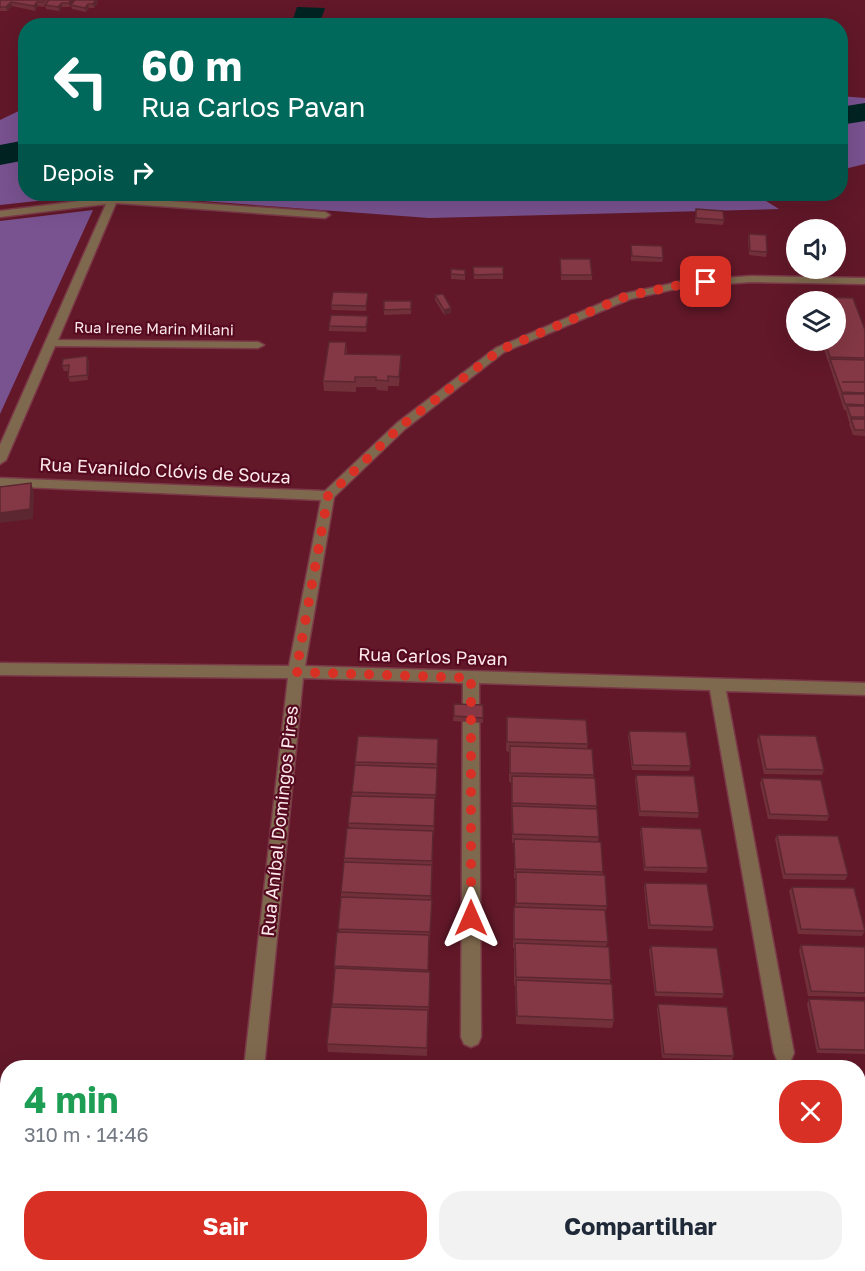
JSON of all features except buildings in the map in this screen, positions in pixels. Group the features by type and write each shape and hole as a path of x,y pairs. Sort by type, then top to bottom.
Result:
{"street":[{"path":"0,214 104,201"},
{"path":"0,460 112,201"},
{"path":"127,201 325,214"},
{"path":"328,496 401,426 500,350 627,296 684,284 751,279 865,281"},
{"name":"Rua Irene Marin Milani","path":"51,344 258,345"},
{"name":"Rua Evanildo Clóvis de Souza","path":"0,482 328,496"},
{"name":"Rua Aníbal Domingos Pires","path":"255,1060 296,672 328,496"},
{"name":"Rua Carlos Pavan","path":"0,669 296,672 865,689"},
{"path":"471,678 471,1037"},
{"path":"717,684 784,1053"}],"shaded area":[{"path":"848,97 865,98 865,164 848,168"},
{"path":"18,111 18,201 37,201 0,205 0,120"},
{"path":"202,201 766,201 779,209 429,218"},
{"path":"93,210 0,414 0,221"}],"water":[{"path":"297,7 325,8 321,18 293,18"}],"waterway":[{"path":"848,115 865,112"},
{"path":"0,155 18,152"}],"route":[{"path":"471,918 471,678 296,672 328,496 401,426 500,350 627,296 684,284 706,282"}]}
